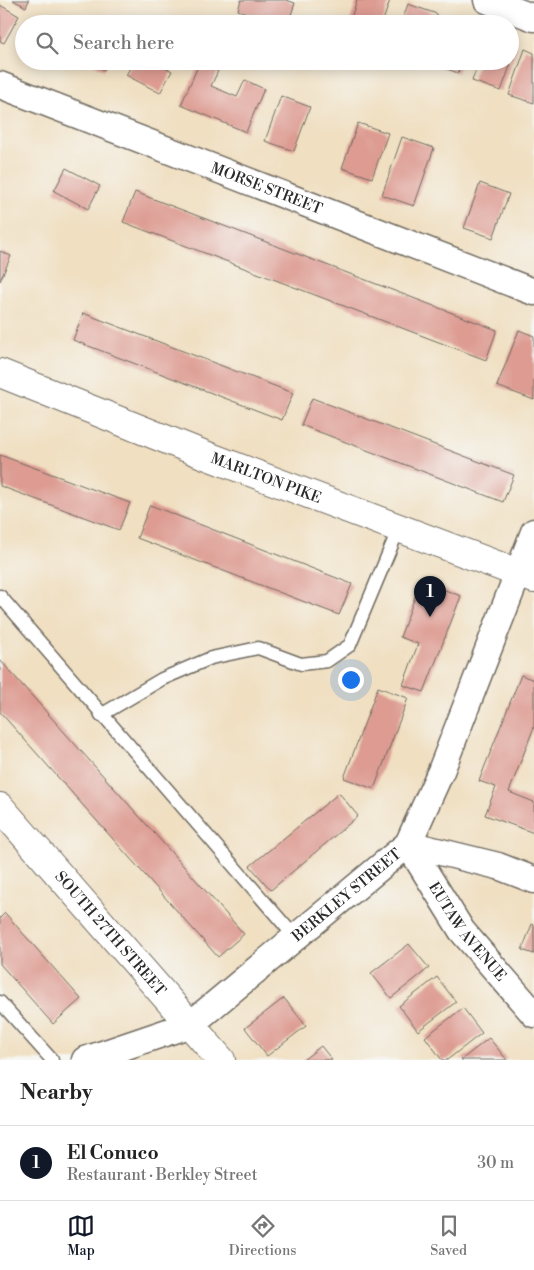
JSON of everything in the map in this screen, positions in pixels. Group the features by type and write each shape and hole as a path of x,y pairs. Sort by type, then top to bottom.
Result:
{"main road":[{"name":"MARLTON PIKE","path":"0,373 205,455 526,576"},
{"name":"SOUTH 27TH STREET","path":"1,808 221,1060"}],"street":[{"path":"487,0 534,18"},
{"name":"MORSE STREET","path":"0,85 534,292"},
{"name":"BERKLEY STREET","path":"85,1060 191,1024 408,844 526,576 534,532"},
{"path":"408,844 498,866 534,880"},
{"name":"EUTAW AVENUE","path":"408,844 462,931 534,1014"}],"lane":[{"path":"102,715 162,679 211,658 258,648 301,664 327,661 350,645 399,528"},
{"path":"0,596 295,938"},
{"path":"0,1002 52,1060"}],"building":[{"path":"13,0 29,0 26,7"},
{"path":"241,0 286,0 295,3 291,15 252,15 238,10"},
{"path":"357,0 390,0 385,15 352,15"},
{"path":"408,4 437,14 437,15 404,15"},
{"path":"0,5 17,15 15,15 15,23 4,43 0,41"},
{"path":"525,49 534,53 534,103 509,95"},
{"path":"129,70 172,71 160,93 126,75"},
{"path":"196,70 218,71 211,86 237,97 245,80 264,89 246,132 181,105"},
{"path":"476,70 509,70 501,91 472,81"},
{"path":"281,96 310,107 294,151 265,141"},
{"path":"358,123 388,133 372,178 342,168"},
{"path":"402,137 434,148 414,206 382,195"},
{"path":"66,168 100,186 88,209 54,191"},
{"path":"480,183 509,194 493,238 464,228"},
{"path":"135,192 497,330 486,360 123,222"},
{"path":"0,251 11,256 0,281"},
{"path":"83,313 293,393 282,420 73,340"},
{"path":"519,330 534,336 534,400 497,386"},
{"path":"312,398 514,475 503,502 301,425"},
{"path":"0,455 130,503 119,530 0,486"},
{"path":"150,505 352,584 339,615 137,538"},
{"path":"421,581 461,596 424,692 403,685 418,644 400,637"},
{"path":"0,660 244,934 218,957 0,712"},
{"path":"521,675 534,680 534,727 509,792 534,802 534,833 485,815 496,787 479,781"},
{"path":"378,687 408,698 374,789 344,778"},
{"path":"339,793 358,816 271,890 250,866"},
{"path":"5,913 81,999 53,1024 0,964 0,918"},
{"path":"532,924 534,925 534,954 522,950"},
{"path":"409,944 429,968 391,998 371,973"},
{"path":"437,977 456,1002 418,1031 399,1006"},
{"path":"284,998 306,1026 267,1056 245,1028"},
{"path":"463,1008 482,1033 447,1060 442,1060 425,1037"},
{"path":"489,1038 507,1060 461,1060"},
{"path":"321,1046 332,1060 303,1060"}],"place":[{"name":"El Conuco","path":"430,617"}]}
